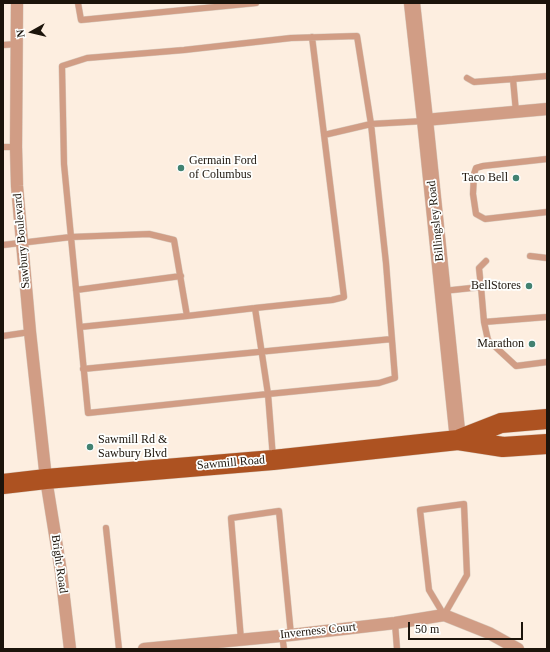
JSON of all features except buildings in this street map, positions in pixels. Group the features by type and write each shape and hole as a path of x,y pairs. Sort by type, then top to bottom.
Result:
{"main road":[{"name":"Sawmill Road","path":"458,440 501,423 547,419"},
{"name":"Sawmill Road","path":"3,484 273,460 458,440 503,447 547,444"}],"street":[{"name":"Sawbury Boulevard","path":"17,3 17,186 30,332 46,479"},
{"name":"Billingsley Road","path":"412,3 426,120 458,440"},
{"path":"426,120 547,109"},
{"name":"Bright Road","path":"46,479 59,559 70,649"},
{"path":"444,615 489,633 518,649"},
{"name":"Inverness Court","path":"144,649 189,647 395,623 444,615"}],"lane":[{"path":"78,3 81,20 256,3"},
{"path":"357,36 371,124 386,263 395,378 379,383 88,413 64,164 62,66 87,58 312,37 357,36"},
{"path":"80,327 332,300 344,297 312,37"},
{"path":"3,45 17,44"},
{"path":"467,78 474,82 547,76"},
{"path":"513,79 516,112"},
{"path":"324,136 371,124 426,120"},
{"path":"3,147 16,147"},
{"path":"547,159 476,168 474,174 473,194 476,214 485,219 547,212"},
{"path":"3,245 71,237 149,234 174,240 187,316"},
{"path":"530,256 547,258"},
{"path":"486,261 479,268 484,322 488,340 516,366 547,362"},
{"path":"76,290 181,276"},
{"path":"443,290 481,287"},
{"path":"255,308 268,394 273,460"},
{"path":"484,322 547,317"},
{"path":"3,336 30,332"},
{"path":"83,369 392,338"},
{"path":"464,504 467,575 444,615 429,590 420,510 464,504"},
{"path":"241,640 232,518 279,511 286,635 284,649"},
{"path":"106,528 119,649"},
{"path":"395,623 397,649"}],"place":[{"name":"Germain Ford of Columbus","path":"181,168"},
{"name":"Taco Bell","path":"516,178"},
{"name":"BellStores","path":"529,286"},
{"name":"Marathon","path":"532,344"},
{"name":"Sawmill Rd & Sawbury Blvd","path":"90,447"}]}
